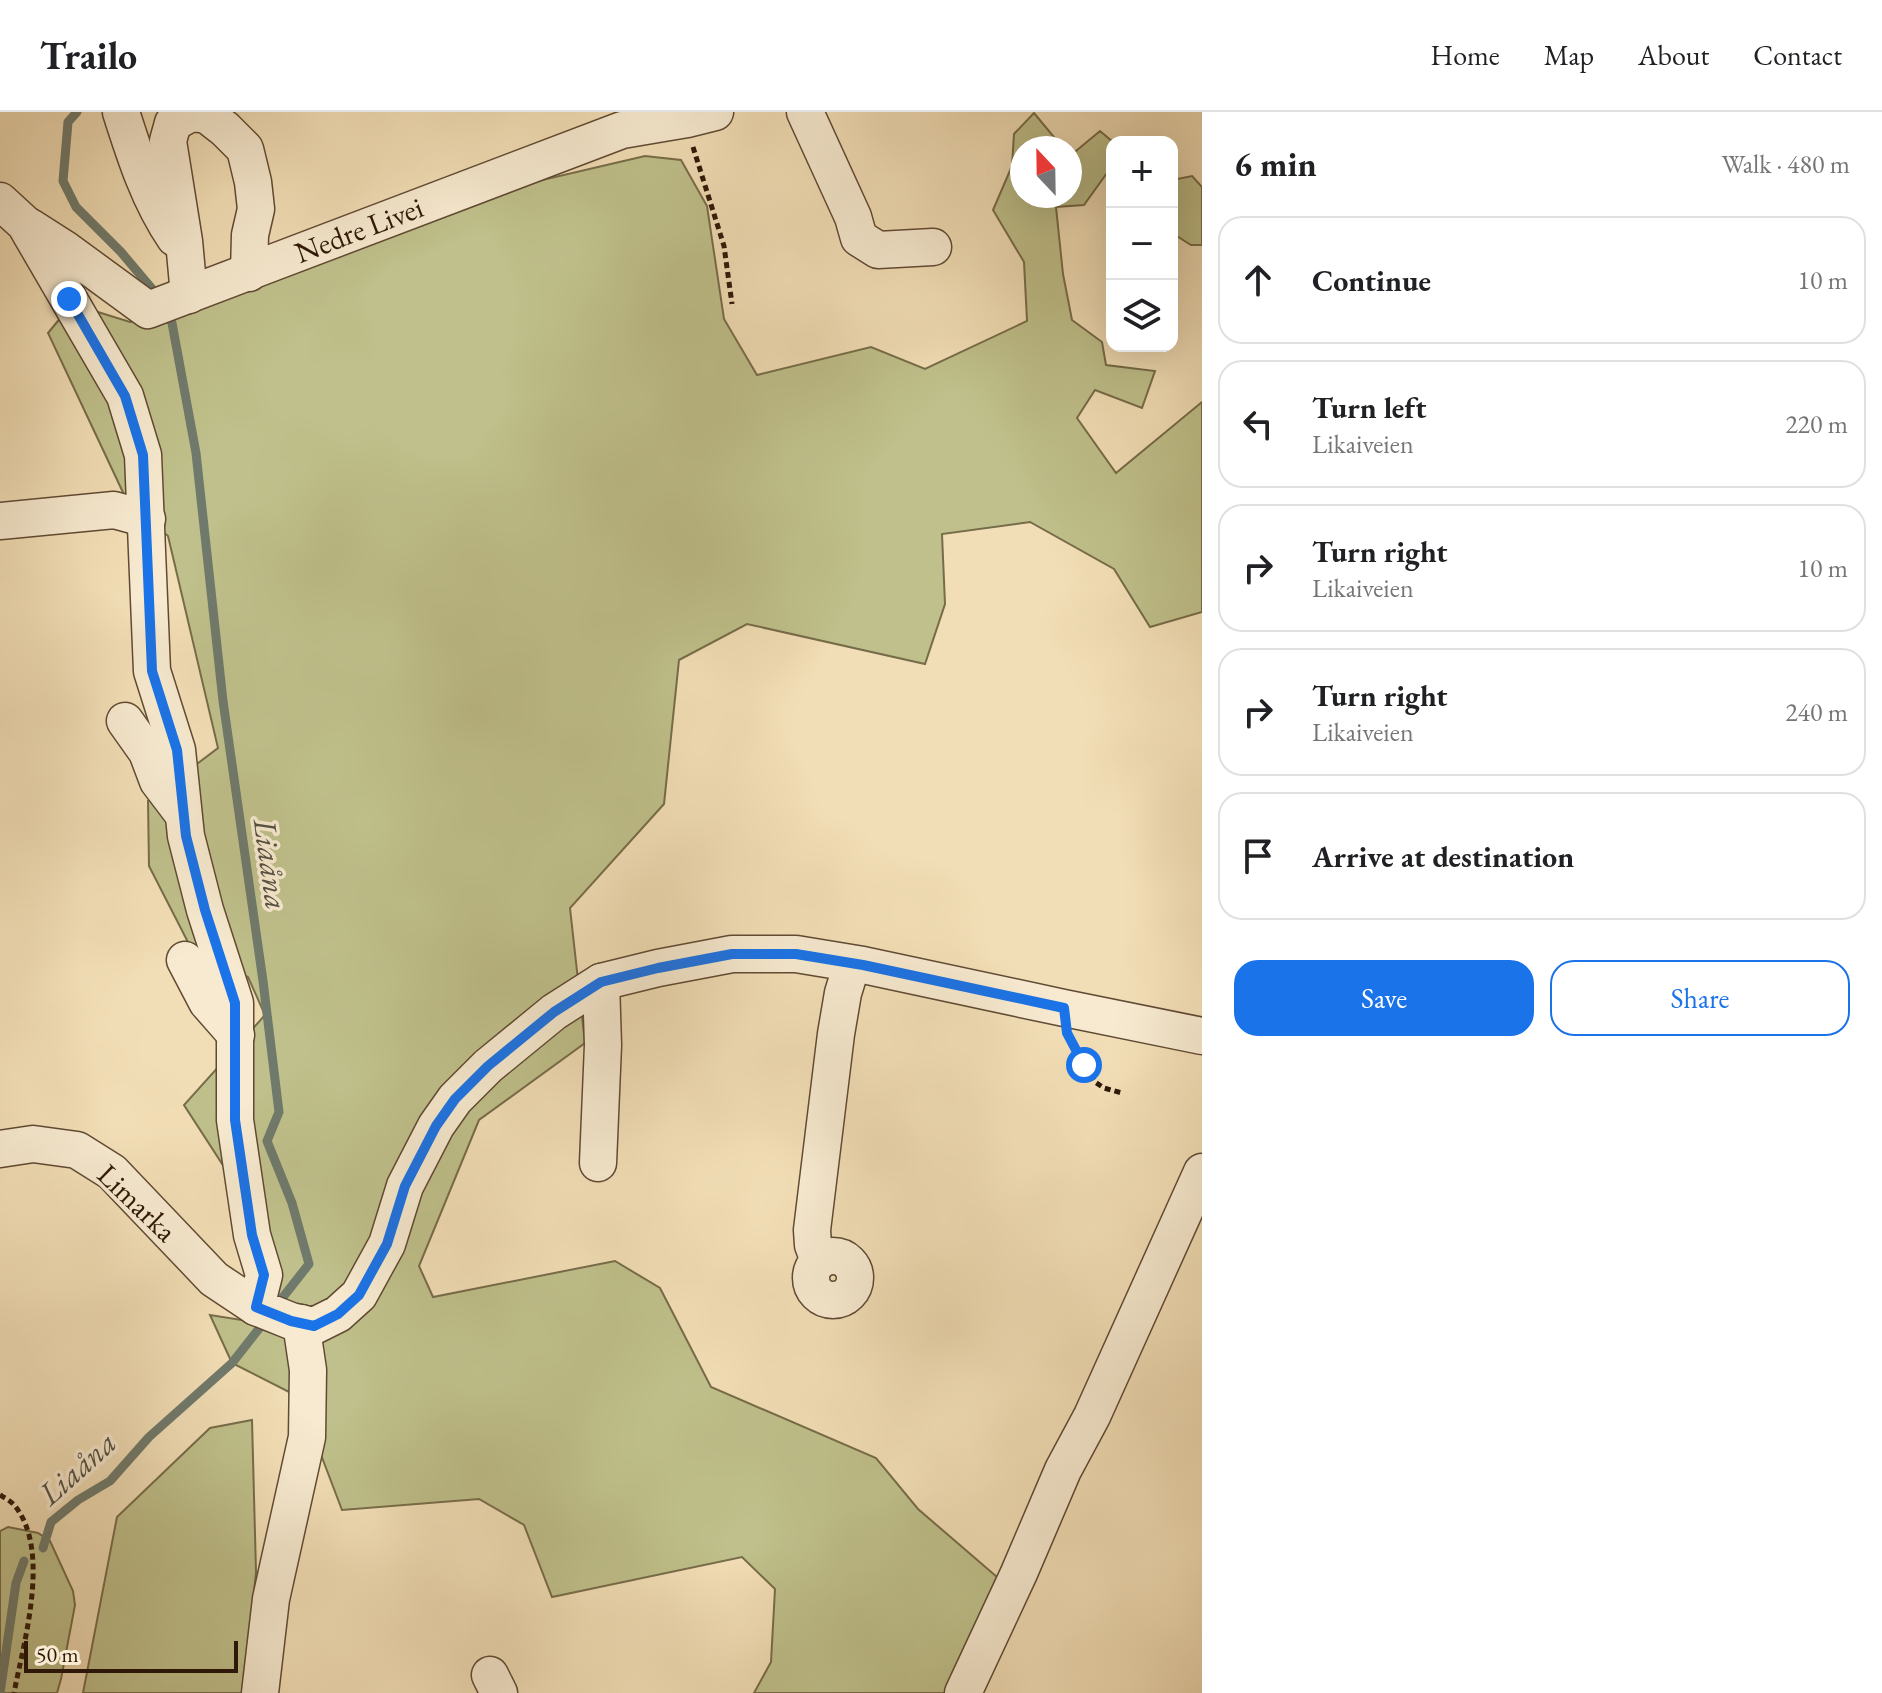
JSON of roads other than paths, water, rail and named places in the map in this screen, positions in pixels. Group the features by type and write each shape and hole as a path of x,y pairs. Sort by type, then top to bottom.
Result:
{"street":[{"path":"121,112 160,216 185,253"},
{"path":"805,112 853,217 859,238 878,250 933,247"},
{"path":"189,295 168,141 173,123 191,113 207,115 245,149 256,209 250,235 249,273"},
{"name":"Nedre Livei","path":"13,212 148,310 622,130 701,116"},
{"path":"13,212 125,396 143,455 152,671 177,750 186,836 205,910 235,1003 235,1120 252,1235 264,1275 256,1307"},
{"path":"0,521 114,510 147,519"},
{"path":"125,721 147,752 158,781 183,814"},
{"path":"260,1693 271,1599 307,1437 308,1370 301,1323 314,1326 338,1314 359,1295 387,1244 405,1186 436,1126 455,1099 488,1066 554,1012 601,982 658,968 732,954 796,954 1202,1036"},
{"path":"185,960 207,1002 236,1035"},
{"path":"819,1261 812,1230 836,1034 852,964"},
{"path":"598,1163 603,1045 601,982"},
{"name":"Limarka","path":"0,1149 33,1144 77,1150 112,1172 214,1279 256,1307 301,1323"},
{"path":"963,1693 1202,1172"}],"waterway":[{"name":"Liaåna","path":"77,112 68,122 63,181 76,207 121,252 158,298"},
{"name":"Liaåna","path":"165,311 172,323 196,453 223,701 263,981 279,1112 267,1141 292,1203 309,1264 276,1306"},
{"name":"Liaåna","path":"43,1548 51,1522 78,1500 110,1481 149,1437 232,1363 265,1321"},
{"name":"Liaåna","path":"0,1693 16,1583 24,1561"}]}
